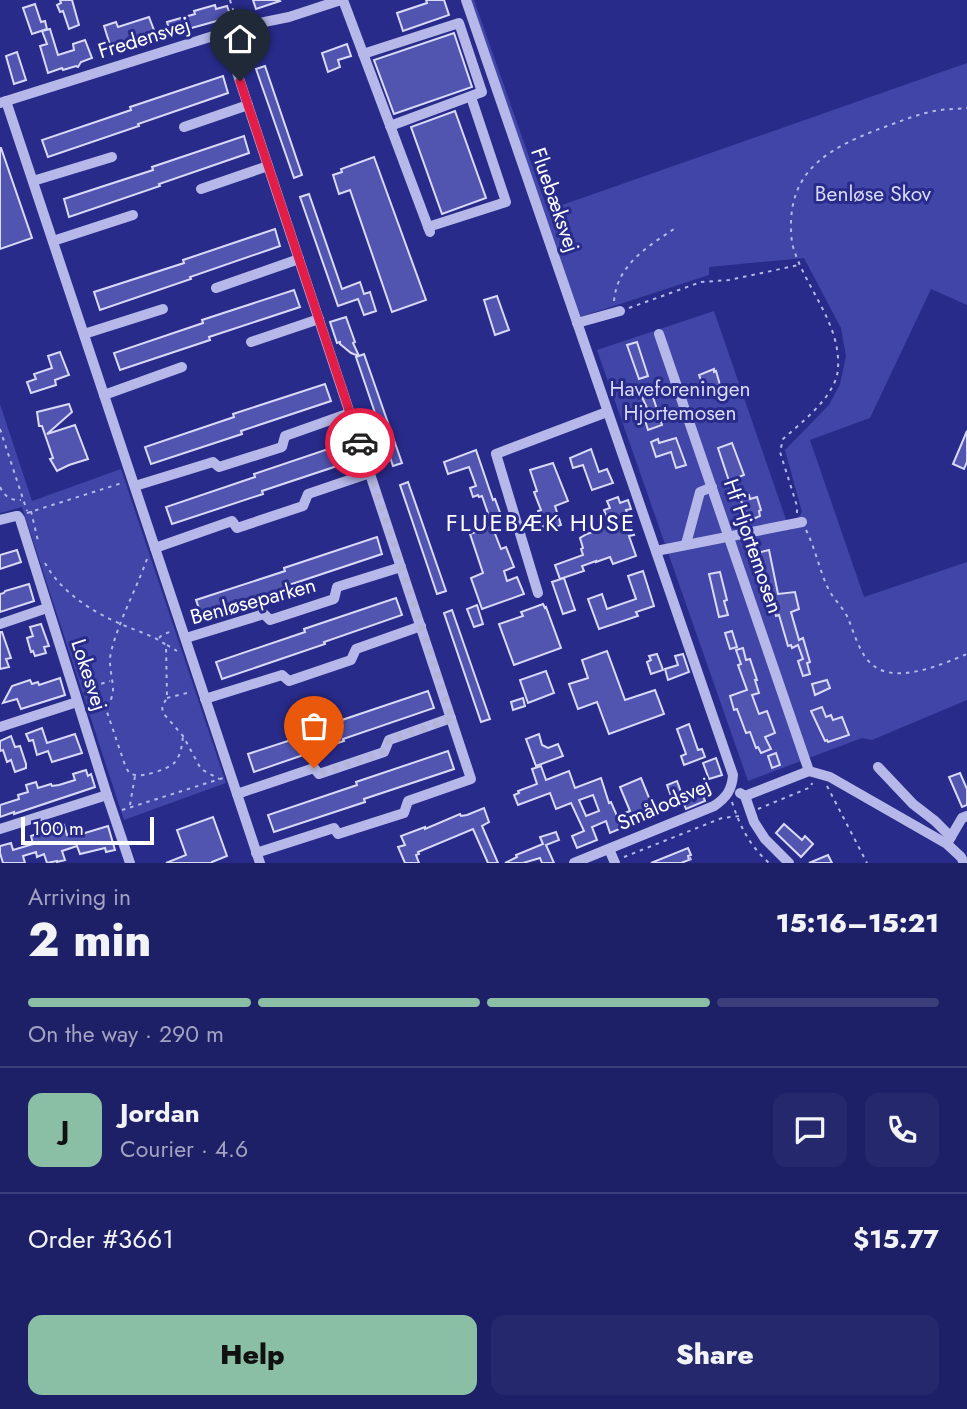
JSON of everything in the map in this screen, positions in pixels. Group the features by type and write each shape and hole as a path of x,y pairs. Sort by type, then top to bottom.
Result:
{"street":[{"name":"Fredensvej","path":"3,102 239,28 289,17 342,0 429,230 506,202 471,97"},
{"name":"Fluebæksvej","path":"466,0 731,767 733,775 729,793"},
{"path":"363,54 458,23 482,92 390,126"},
{"name":"Benløseparken","path":"3,102 33,181 134,483 152,549 184,633 204,694 225,777 237,794 258,858 334,828 338,834 404,813 408,801 471,779 224,33"},
{"path":"184,127 248,105"},
{"path":"33,181 112,157"},
{"path":"201,189 268,166"},
{"path":"53,241 133,215"},
{"path":"216,288 299,259"},
{"path":"84,334 163,309"},
{"path":"577,323 618,311"},
{"path":"251,342 319,319"},
{"name":"Hf Hjortemosen","path":"659,334 815,772"},
{"path":"104,395 182,367"},
{"path":"538,593 496,454 607,412"},
{"path":"134,483 213,462 219,467 282,447 285,436 350,413"},
{"path":"152,549 232,521 237,527 303,506 308,494 370,473"},
{"path":"686,544 700,492 712,487"},
{"path":"0,520 26,513"},
{"name":"Lokesvej","path":"26,513 47,608 130,863"},
{"path":"656,551 798,523"},
{"name":"Benløseparken","path":"184,633 264,614 270,620 334,598 337,587 401,567"},
{"path":"0,624 47,608"},
{"path":"204,694 282,675 289,681 351,660 356,649 421,626"},
{"path":"0,727 76,697"},
{"path":"237,794 314,768 319,774 384,752 389,740 452,719"},
{"path":"878,767 913,804 934,821 964,863"},
{"path":"729,793 745,796 815,772 830,777 949,841"},
{"name":"Smålodsvej","path":"574,863 714,806 729,793"},
{"path":"0,829 107,795"},
{"path":"745,796 754,822 765,839 789,863"},
{"path":"949,841 962,818 967,816"},
{"name":"Smålodsvej","path":"609,849 614,862"}],"path":[{"path":"230,0 239,28"},
{"path":"967,108 938,110 849,141 828,153 811,169 800,185 793,201 793,247 830,323 835,340 838,371 831,387 813,412 783,439 780,452 797,506 798,523 809,536 828,590 845,613 865,658 879,669 906,673 938,666 967,654"},
{"path":"674,229 643,250 626,267 615,290 614,306 618,311 701,282 742,278 800,265"},
{"path":"0,429 38,544"},
{"path":"0,452 8,452"},
{"path":"26,513 134,483"},
{"path":"0,487 7,496 23,499"},
{"path":"152,549 120,624 111,654 111,700 107,712 130,774 145,775 171,767 177,761 183,736"},
{"path":"41,555 59,581 78,599 95,611 159,639 166,645 167,698 162,706 163,713 183,736 201,769 225,777"},
{"path":"159,639 162,635 184,633"},
{"path":"76,697 111,681"},
{"path":"167,698 204,694"},
{"path":"614,862 722,817 737,817 811,787 815,772"},
{"path":"815,772 867,863"},
{"path":"129,808 135,775"},
{"path":"113,813 225,777"},
{"path":"729,793 737,817 751,844 769,863"},
{"path":"690,857 692,863"}],"green space":[{"path":"471,0 474,0 547,208 967,63 967,305 931,289 870,418 810,440 864,597 967,562 967,700 872,740 862,738 748,781 597,350 714,311 790,531 802,512 785,450 829,405 840,384 846,356 841,328 804,258 709,267 709,275 580,317"},
{"path":"0,404 32,501 121,469 226,783 124,820 22,507 0,513"}],"building":[{"path":"60,0 72,0 79,25 69,29 63,11 60,12 57,5 61,3"},
{"path":"253,0 279,0 280,1 256,9"},
{"path":"426,0 444,0 449,15 403,31 397,13 427,3"},
{"path":"35,4 41,22 45,21 47,29 32,34 23,8"},
{"path":"215,5 216,9 227,6 231,17 170,34 167,22"},
{"path":"149,17 157,38 123,50 121,45 111,48 104,26 116,22 118,27"},
{"path":"50,29 58,55 74,50 73,44 85,40 92,58 81,62 78,67 62,68 48,73 40,46 47,44 42,31"},
{"path":"454,33 472,87 394,114 374,60"},
{"path":"347,44 351,56 338,60 340,67 328,72 322,53"},
{"path":"17,52 26,80 14,84 6,56"},
{"path":"265,66 302,175 294,178 256,69"},
{"path":"223,76 228,93 48,157 42,140"},
{"path":"455,111 486,198 442,214 411,127"},
{"path":"244,136 249,153 69,217 64,199"},
{"path":"0,148 32,238 0,249"},
{"path":"374,157 426,300 392,312 350,190 339,194 333,175 342,172 341,169"},
{"path":"309,194 342,289 360,282 364,294 370,292 376,311 364,315 358,299 338,306 300,197"},
{"path":"275,229 280,246 100,310 94,292 184,263 183,260"},
{"path":"294,290 300,307 120,370 114,353"},
{"path":"497,296 509,330 495,335 484,300"},
{"path":"346,317 359,356 351,353 340,342 337,343 330,322"},
{"path":"637,342 648,376 639,379 627,345"},
{"path":"60,352 69,375 55,380 56,385 31,393 27,382 36,379 34,374 52,368 48,356"},
{"path":"364,354 402,463 393,466 356,357"},
{"path":"714,369 720,385 705,390 699,375"},
{"path":"325,384 331,401 151,464 145,447"},
{"path":"651,391 662,425 648,430 643,414 649,412 641,395"},
{"path":"69,404 72,412 47,434 75,425 88,459 57,471 50,459 53,458 42,426 39,426 37,412"},
{"path":"967,431 967,462 964,469 953,464"},
{"path":"676,438 686,465 676,468 671,452 656,457 651,442 658,439 659,443"},
{"path":"346,443 352,461 172,524 166,507"},
{"path":"732,443 744,475 729,481 718,448"},
{"path":"591,449 599,472 607,469 613,483 592,490 583,465 573,468 570,458"},
{"path":"476,450 502,518 491,522 482,496 473,497 470,488 476,486 469,467 448,474 444,462"},
{"path":"553,463 568,501 555,506 561,525 544,531 538,511 541,510 534,492 537,491 530,470"},
{"path":"408,482 446,591 437,594 400,485"},
{"path":"749,495 750,499 757,497 761,510 760,516 749,521 740,498"},
{"path":"618,497 620,503 628,500 631,509 626,510 634,535 629,536 636,556 613,564 610,557 596,561 582,566 584,571 560,579 555,565 583,555 580,538 610,526 604,510 610,508 607,501"},
{"path":"492,526 501,549 506,547 514,567 504,571 507,581 517,577 524,594 482,609 471,578 483,573 470,534"},
{"path":"377,537 382,554 202,617 196,600"},
{"path":"17,550 21,562 0,569 0,555"},
{"path":"769,550 778,594 795,592 799,609 791,612 799,640 803,638 810,662 807,663 810,674 803,676 798,661 803,659 798,645 792,648 791,645 788,646 779,615 776,616 773,609 757,553"},
{"path":"643,571 654,606 636,612 638,616 599,629 588,599 602,594 607,609 636,599 628,576"},
{"path":"720,572 728,615 719,617 709,574"},
{"path":"564,578 575,610 563,614 552,582"},
{"path":"29,584 34,601 0,612 0,594"},
{"path":"396,598 402,615 222,679 216,662"},
{"path":"543,604 561,648 514,665 499,624 523,616 521,612"},
{"path":"477,605 483,624 474,627 467,609"},
{"path":"452,610 490,719 481,722 444,613"},
{"path":"41,624 49,646 44,647 46,653 35,656 27,638 33,636 30,627"},
{"path":"732,631 737,647 730,649 725,633"},
{"path":"0,632 11,658 6,659 9,667 0,669"},
{"path":"743,648 757,680 759,693 752,695 759,714 767,711 775,733 765,737 771,749 761,753 758,747 756,748 750,732 746,733 730,696 747,690 736,650"},
{"path":"607,651 625,700 655,690 664,714 609,734 597,702 578,709 569,684 588,678 582,660"},
{"path":"657,654 663,670 651,674 647,662 651,660 649,656"},
{"path":"683,654 689,672 668,680 665,669 678,665 675,656"},
{"path":"546,671 554,693 528,703 520,680"},
{"path":"60,678 65,695 21,709 17,699 3,703 12,686 30,680 32,684 38,682 39,685"},
{"path":"827,680 830,688 815,695 812,684"},
{"path":"428,691 434,708 254,772 248,754"},
{"path":"523,698 525,706 513,710 511,702"},
{"path":"822,707 826,717 831,715 833,720 842,717 849,735 825,741 811,711"},
{"path":"689,724 698,750 702,749 705,757 684,765 681,756 686,754 677,729"},
{"path":"42,728 47,743 75,734 82,753 52,762 48,751 37,755 33,740 29,741 26,734"},
{"path":"539,734 542,745 548,748 558,744 563,756 536,766 526,739"},
{"path":"11,736 15,747 20,746 26,764 26,768 15,772 11,760 7,762 3,750 0,751 0,741"},
{"path":"448,751 454,769 274,832 268,815"},
{"path":"776,753 780,765 772,768 768,756"},
{"path":"716,758 722,775 709,779 703,763"},
{"path":"541,766 546,780 569,771 575,788 601,778 609,803 611,802 617,816 630,811 620,787 641,778 654,810 634,818 636,822 610,833 606,821 592,827 597,840 577,848 572,836 584,831 571,803 556,809 550,793 518,805 514,795 537,784 532,769","holes":["593,795 599,811 586,816 579,800"]},
{"path":"86,770 88,776 91,774 95,787 0,817 0,805 19,799 18,795 28,792 26,785 36,782 38,788 51,784 59,785 75,780 73,774"},
{"path":"960,773 967,789 967,805 962,807 949,777"},
{"path":"677,781 681,792 671,796 667,785"},
{"path":"699,786 705,801 686,809 680,794"},
{"path":"484,808 489,822 482,826 498,863 488,863 473,829 418,852 416,855 419,863 405,863 398,847 405,845 401,836"},
{"path":"213,817 227,856 212,863 166,863 186,855 177,830"},
{"path":"784,824 802,840 805,836 813,844 801,857 776,833"},
{"path":"64,825 67,835 74,833 75,836 108,826 115,850 106,852 105,848 80,854 77,846 62,851 65,860 57,862 47,863 44,854 37,857 36,852 23,856 25,863 3,863 0,846 11,843 13,850 33,844 31,836"},
{"path":"556,832 559,840 546,845 554,863 542,863 540,858 523,863 505,863 517,857 516,855 543,844 540,837"},
{"path":"688,848 691,855 688,856 689,860 681,863 651,863"},
{"path":"828,855 832,863 809,863"}],"way so far":[{"path":"314,768 319,774 384,752 389,740 452,719 360,443"}],"district":[{"name":"FLUEBÆK HUSE","path":"541,522"}],"route":[{"path":"240,81 360,443"}],"park label":[{"name":"Benløse Skov","path":"873,194"},
{"name":"Haveforeningen Hjortemosen","path":"680,401"}]}
